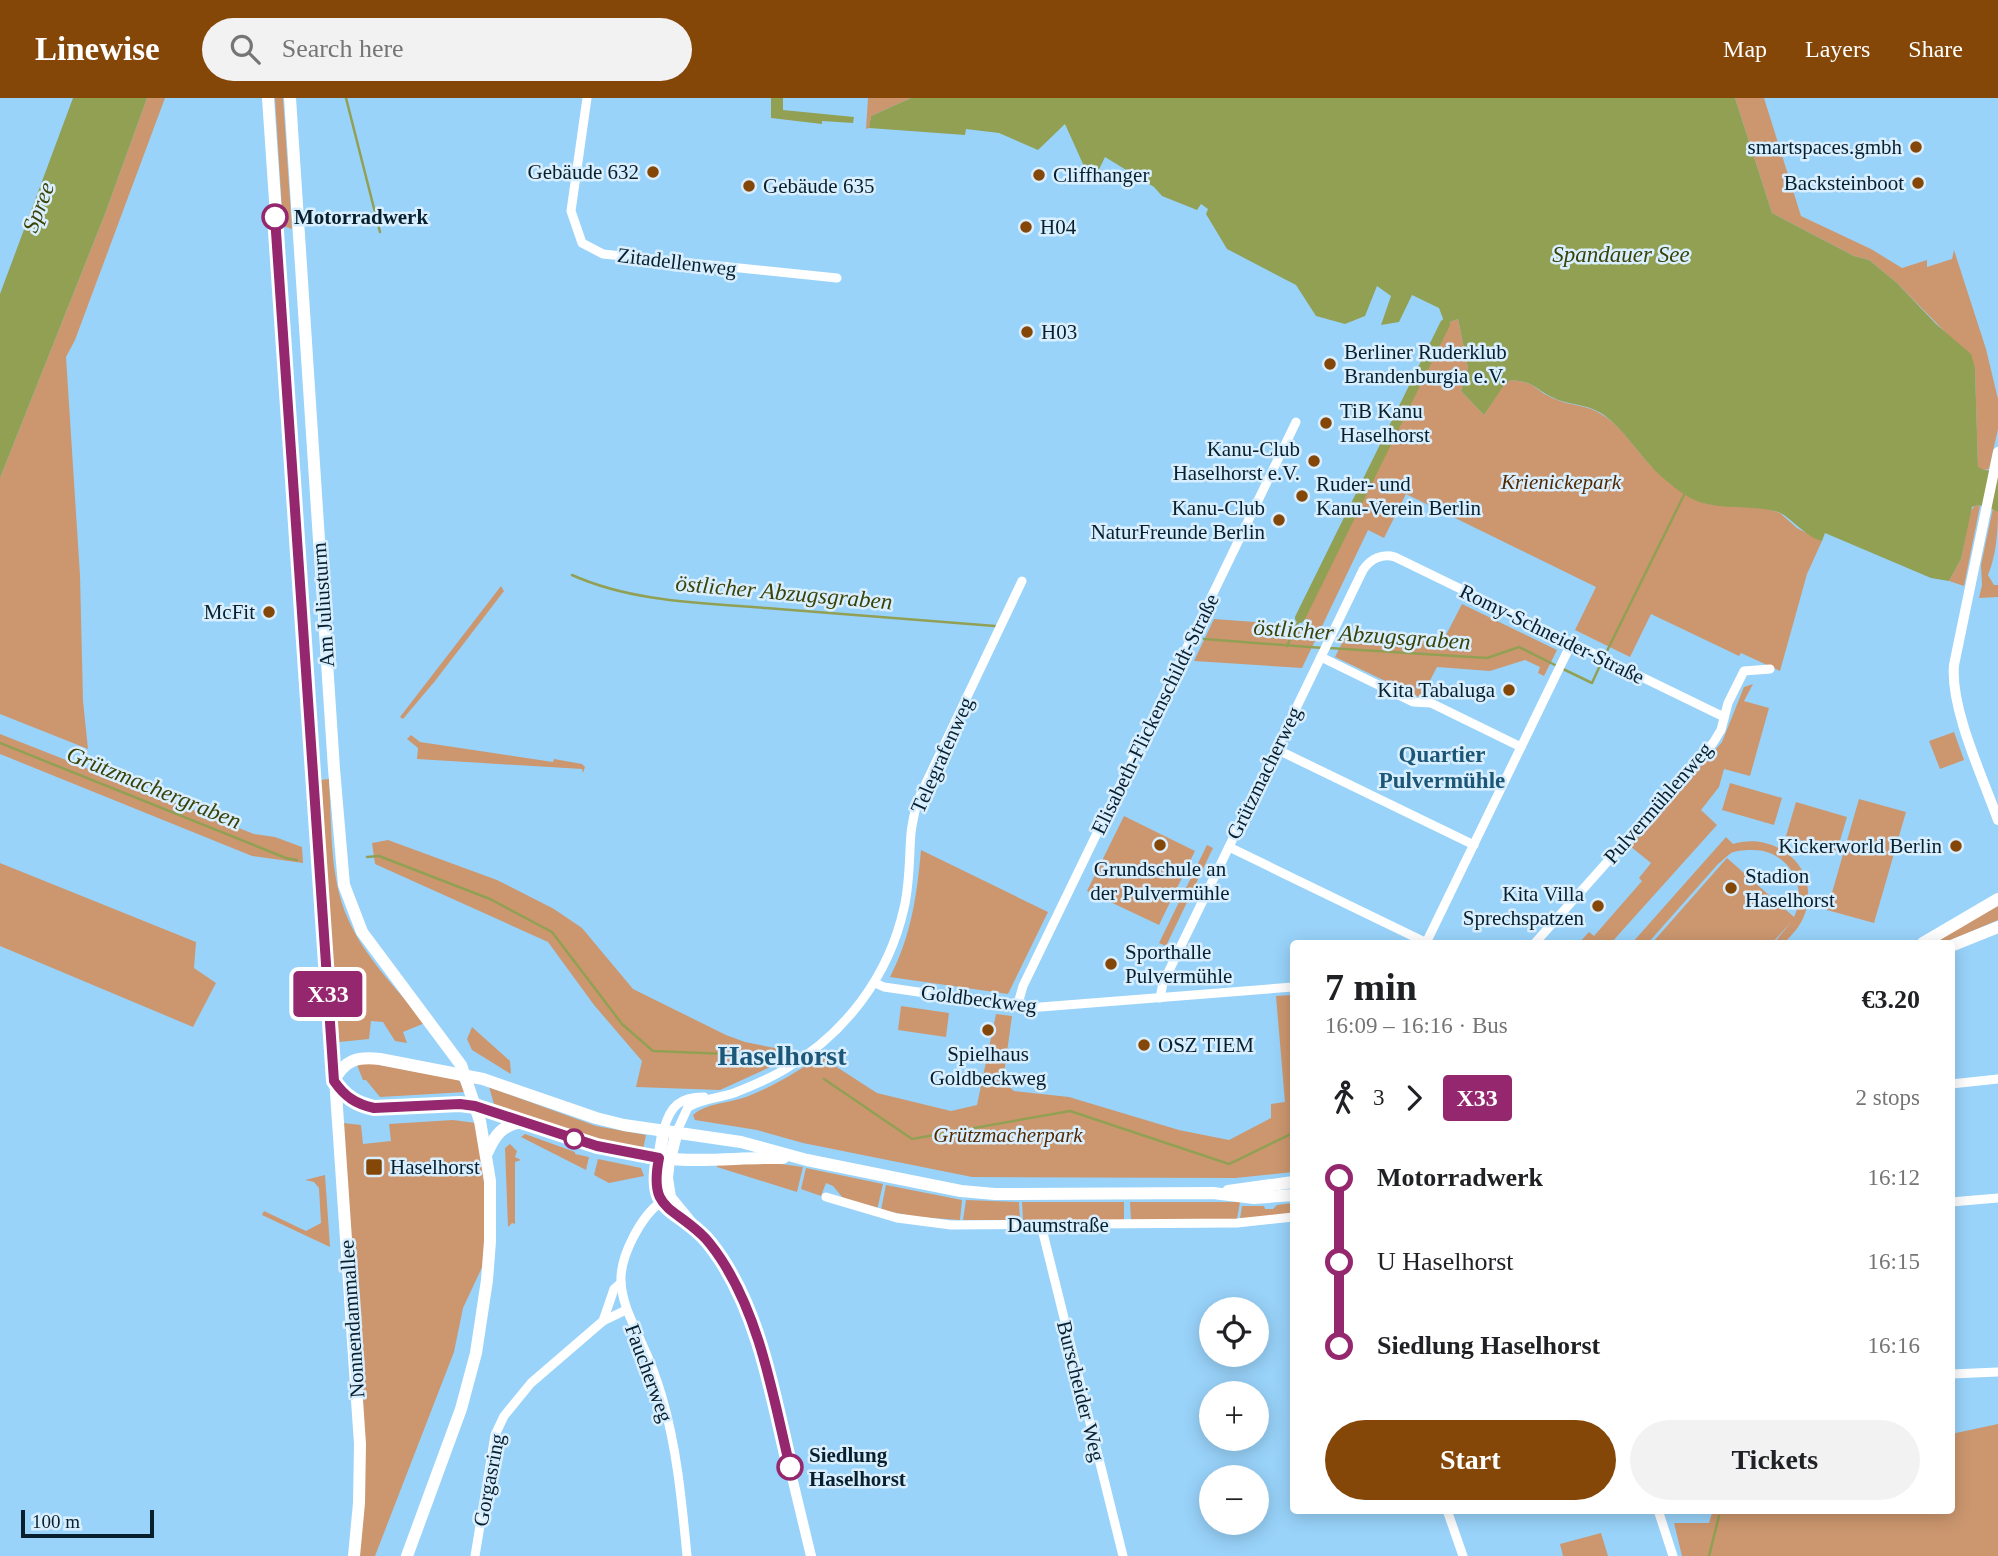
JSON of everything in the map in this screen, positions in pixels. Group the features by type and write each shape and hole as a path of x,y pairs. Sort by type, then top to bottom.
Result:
{"main road":[{"name":"Am Juliusturm","path":"268,98 334,1081"},
{"name":"Am Juliusturm","path":"290,98 344,885 362,932 381,961 448,1045 464,1075 475,1106"},
{"path":"313,771 334,769"},
{"path":"1928,940 1998,899"},
{"path":"1955,944 1998,927"},
{"name":"Daumstraße","path":"801,1158 664,1158 597,1146 475,1106 460,1104 374,1108 361,1105 349,1098 334,1081 345,1064 364,1057 464,1075 596,1118 741,1142 801,1158 966,1192 1213,1194 1254,1198 1290,1195"},
{"name":"Nonnendammallee","path":"334,1081 360,1444 360,1493 354,1556"},
{"path":"407,1556 461,1409 475,1353 487,1280 491,1206 486,1153 475,1106"},
{"path":"486,1153 501,1130 526,1122"},
{"path":"664,1158 671,1130"},
{"name":"Daumstraße","path":"1213,1194 1290,1182"}],"street":[{"name":"Zitadellenweg","path":"587,98 571,211 582,243 603,254 837,278"},
{"name":"Elisabeth-Flickenschildt-Straße","path":"1017,1007 1023,986 1296,422"},
{"path":"1998,452 1952,684 1998,820"},
{"name":"Grützmacherweg","path":"1160,998 1163,983 1363,570 1367,563 1379,556"},
{"name":"Romy-Schneider-Straße","path":"1379,556 1395,557 1724,717"},
{"name":"Telegrafenweg","path":"671,1130 688,1107 766,1079 809,1053 849,1017 875,983 890,953 905,907 911,863 911,832 917,802 1023,581"},
{"path":"1428,940 1571,644"},
{"path":"1322,654 1413,702 1431,703 1521,747"},
{"name":"Pulvermühlenweg","path":"1538,940 1713,743 1721,730 1728,703 1744,670 1770,669"},
{"path":"1276,749 1474,845"},
{"path":"1229,847 1421,940"},
{"name":"Goldbeckweg","path":"875,983 884,987 1036,1008 1290,987"},
{"path":"1955,1084 1998,1079"},
{"path":"664,1158 656,1184 661,1202 700,1233"},
{"path":"664,1158 671,1197 729,1271 749,1315 772,1394 811,1556"},
{"name":"Daumstraße","path":"827,1196 879,1214 910,1221 951,1225 1237,1223 1290,1217"},
{"path":"1955,1202 1998,1198"},
{"name":"Faucherweg","path":"661,1202 650,1212 632,1239 623,1262 621,1283 626,1310 652,1368 668,1423 675,1455 687,1556"},
{"name":"Burscheider Weg","path":"1041,1225 1123,1556"},
{"name":"Gorgasring","path":"603,1321 614,1289 621,1283"},
{"name":"Gorgasring","path":"475,1556 495,1435 504,1416 531,1383 603,1321 626,1310"},
{"path":"1955,1374 1998,1372"},
{"path":"1448,1514 1463,1556"},
{"path":"1659,1514 1673,1556"}],"green space":[{"path":"147,98 165,98 75,340 66,357 80,575 83,701 88,749 0,714 0,478 105,214"},
{"path":"275,98 283,98 292,229 283,226"},
{"path":"868,98 911,98 871,116 869,128 866,129"},
{"path":"1735,98 1764,98 1801,216 1871,249 1902,268 1927,260 1927,267 1952,259 1954,250 1986,349 1998,399 1998,429 1989,469 1978,468 1975,368 1945,332 1897,283 1869,260 1854,256 1772,213"},
{"name":"Krienickepark","path":"1458,319 1468,368 1461,391 1484,415 1503,385 1511,380 1526,383 1548,396 1590,408 1610,420 1663,476 1780,513 1797,528 1822,541 1807,574 1780,671 1741,653 1739,656 1651,614 1630,657 1575,630 1596,587 1406,494 1384,538 1368,530 1302,668 1194,661 1214,619 1309,626 1311,620 1300,618 1445,324"},
{"path":"1975,505 1980,506 1964,586 1949,581 1961,559 1970,512"},
{"path":"1993,508 1998,512 1998,528 1988,575 1994,585 1998,585 1998,597 1979,598 1982,585 1981,565"},
{"path":"501,586 504,591 435,681 403,719 400,717"},
{"path":"1462,604 1557,650 1544,676 1538,673 1540,667 1525,660 1490,671 1437,667 1421,698 1335,657 1348,631 1445,637"},
{"path":"1753,684 1744,701 1769,708 1750,776 1724,769 1719,787 1701,810 1717,825 1614,940 1582,940 1589,932 1594,936 1642,881 1639,878 1651,863 1630,846 1722,742 1744,687"},
{"path":"1954,732 1964,760 1940,769 1929,741"},
{"path":"0,734 254,834 275,837 302,847 303,863 252,856 0,754"},
{"path":"411,735 420,742 553,762 554,759 582,764 585,767 583,773 582,769 417,759 418,748 407,739"},
{"path":"329,779 334,868 348,919 363,947 425,1023 403,1032 407,1043 395,1041 383,1022 371,1021 369,1039 339,1042 320,780"},
{"path":"1730,783 1782,798 1774,825 1722,810"},
{"path":"1859,799 1906,812 1874,923 1827,910"},
{"path":"1796,802 1847,817 1837,851 1786,836"},
{"path":"1124,816 1195,851 1159,925 1087,891"},
{"name":"Stadion Haselhorst","path":"1726,837 1733,844 1748,841 1776,847 1798,864 1805,876 1808,890 1806,912 1787,940 1776,940 1792,921 1775,940 1655,940 1727,858 1794,917 1799,893 1792,872 1776,856 1745,850 1731,853 1718,864 1651,940 1635,940"},
{"path":"388,840 497,880 554,909 582,928 633,989 726,1035 780,1049 790,1056 720,1090 636,1087 642,1061 594,1005 548,942 375,864 372,843"},
{"path":"1207,845 1213,848 1166,946 1159,943"},
{"path":"921,850 1048,912 1008,994 890,977 912,915"},
{"path":"0,863 196,942 194,968 216,983 193,1027 0,946"},
{"path":"1998,903 1998,920 1951,940 1936,940"},
{"name":"Grützmacherpark","path":"1290,995 1290,1172 1235,1178 972,1177 803,1143 757,1130 695,1120 693,1115 704,1108 746,1097 767,1088 824,1052 829,1062 877,1093 951,1111 977,1105 996,1014 1012,1016 1003,1081 1014,1091 1069,1097 1179,1130 1229,1140 1271,1118 1271,1104 1285,1102 1276,996"},
{"path":"901,1006 949,1013 946,1037 898,1030"},
{"path":"472,1027 510,1061 511,1074 472,1050 467,1039"},
{"path":"365,1062 459,1080 465,1092 380,1097 366,1080 363,1080 357,1065"},
{"path":"489,1087 596,1126 646,1135 643,1149 597,1139 494,1104"},
{"path":"453,1120 476,1123 486,1197 485,1261 463,1308 454,1352 375,1556 358,1556 343,1123 361,1125 363,1144 391,1141 389,1124"},
{"path":"525,1134 589,1157 586,1170 521,1137"},
{"path":"510,1144 517,1151 515,1157 521,1160 515,1162 515,1224 512,1223 508,1227 505,1148"},
{"path":"598,1159 641,1168 644,1176 609,1183 594,1175"},
{"path":"716,1162 803,1167 797,1192 717,1167"},
{"path":"806,1168 883,1184 877,1210 843,1198 833,1186 826,1183 821,1196 801,1189"},
{"path":"325,1175 330,1247 262,1215 264,1211 306,1231 321,1223 319,1188 314,1182 305,1180"},
{"path":"886,1185 962,1200 960,1220 917,1217 881,1210"},
{"path":"966,1200 1019,1202 1020,1220 963,1220"},
{"path":"1022,1202 1124,1202 1124,1220 1023,1220"},
{"path":"1130,1202 1240,1202 1237,1219 1131,1220"},
{"path":"1290,1203 1290,1215 1240,1219 1242,1206 1264,1206 1265,1209 1273,1209 1277,1205"},
{"path":"1998,1424 1998,1556 1682,1556 1674,1523 1709,1523 1712,1514 1955,1514 1955,1433"},
{"path":"1601,1533 1608,1556 1563,1556 1560,1544"}],"water":[{"name":"Spree","path":"73,98 147,98 105,214 0,478 0,294"},
{"path":"771,98 783,98 783,110 854,117 853,123 822,121 822,124 771,118"},
{"name":"Spandauer See","path":"911,98 1735,98 1772,213 1854,256 1869,260 1971,354 1975,368 1978,467 1998,471 1998,512 1982,506 1972,507 1961,559 1949,581 1931,578 1825,533 1822,541 1816,539 1778,512 1717,506 1694,500 1662,477 1617,426 1591,408 1560,401 1530,384 1511,380 1504,385 1484,415 1461,391 1468,368 1458,319 1445,324 1439,308 1412,295 1399,322 1381,325 1391,296 1377,286 1365,316 1345,324 1316,316 1296,285 1227,249 1206,214 1208,209 1201,204 1197,210 1162,196 1154,187 1105,157 1092,184 1065,124 1038,150 999,133 966,129 965,135 869,128 871,116"}],"waterway":[{"name":"östlicher Abzugsgraben","path":"346,98 380,232"},
{"path":"1300,618 1445,324"},
{"name":"östlicher Abzugsgraben","path":"1605,655 1684,495"},
{"name":"östlicher Abzugsgraben","path":"572,575 619,591 668,600 995,626"},
{"path":"1287,646 1300,618"},
{"name":"östlicher Abzugsgraben","path":"1204,639 1323,648"},
{"name":"östlicher Abzugsgraben","path":"1329,648 1487,658 1519,647 1557,666"},
{"name":"östlicher Abzugsgraben","path":"1563,669 1592,683 1602,661"},
{"name":"Grützmachergraben","path":"0,743 286,858 297,860"},
{"name":"Grützmachergraben","path":"367,857 379,856 490,899 552,932 622,1024 653,1051 777,1056"},
{"name":"Grützmachergraben","path":"824,1079 912,1139 1070,1111 1229,1164 1290,1134"},
{"path":"1709,1556 1719,1516"}],"bus line":[{"name":"X33","path":"275,217 334,1081 341,1091 361,1105 374,1108 460,1104 475,1106 597,1146 659,1158 656,1184 661,1202 709,1243 729,1271 745,1303 767,1373 790,1467"}],"place":[{"name":"smartspaces.gmbh","path":"1916,147"},
{"name":"Gebäude 632","path":"653,172"},
{"name":"Cliffhanger","path":"1039,175"},
{"name":"Backsteinboot","path":"1918,183"},
{"name":"Gebäude 635","path":"749,186"},
{"name":"Motorradwerk","path":"275,217"},
{"name":"H04","path":"1026,227"},
{"name":"H03","path":"1027,332"},
{"name":"Berliner Ruderklub Brandenburgia e.V.","path":"1330,364"},
{"name":"TiB Kanu Haselhorst","path":"1326,423"},
{"name":"Kanu-Club Haselhorst e.V.","path":"1314,461"},
{"name":"Ruder- und Kanu-Verein Berlin","path":"1302,496"},
{"name":"Kanu-Club NaturFreunde Berlin","path":"1279,520"},
{"name":"McFit","path":"269,612"},
{"name":"Kita Tabaluga","path":"1509,690"},
{"name":"Grundschule an der Pulvermühle","path":"1160,845"},
{"name":"Kickerworld Berlin","path":"1956,846"},
{"name":"Stadion Haselhorst","path":"1731,888"},
{"name":"Kita Villa Sprechspatzen","path":"1598,906"},
{"name":"Sporthalle Pulvermühle","path":"1111,964"},
{"name":"Spielhaus Goldbeckweg","path":"988,1030"},
{"name":"OSZ TIEM","path":"1144,1045"},
{"name":"Haselhorst","path":"374,1167"},
{"name":"Siedlung Haselhorst","path":"790,1467"}],"district":[{"name":"Quartier Pulvermühle","path":"1442,767"},
{"name":"Haselhorst","path":"782,1055"}]}
